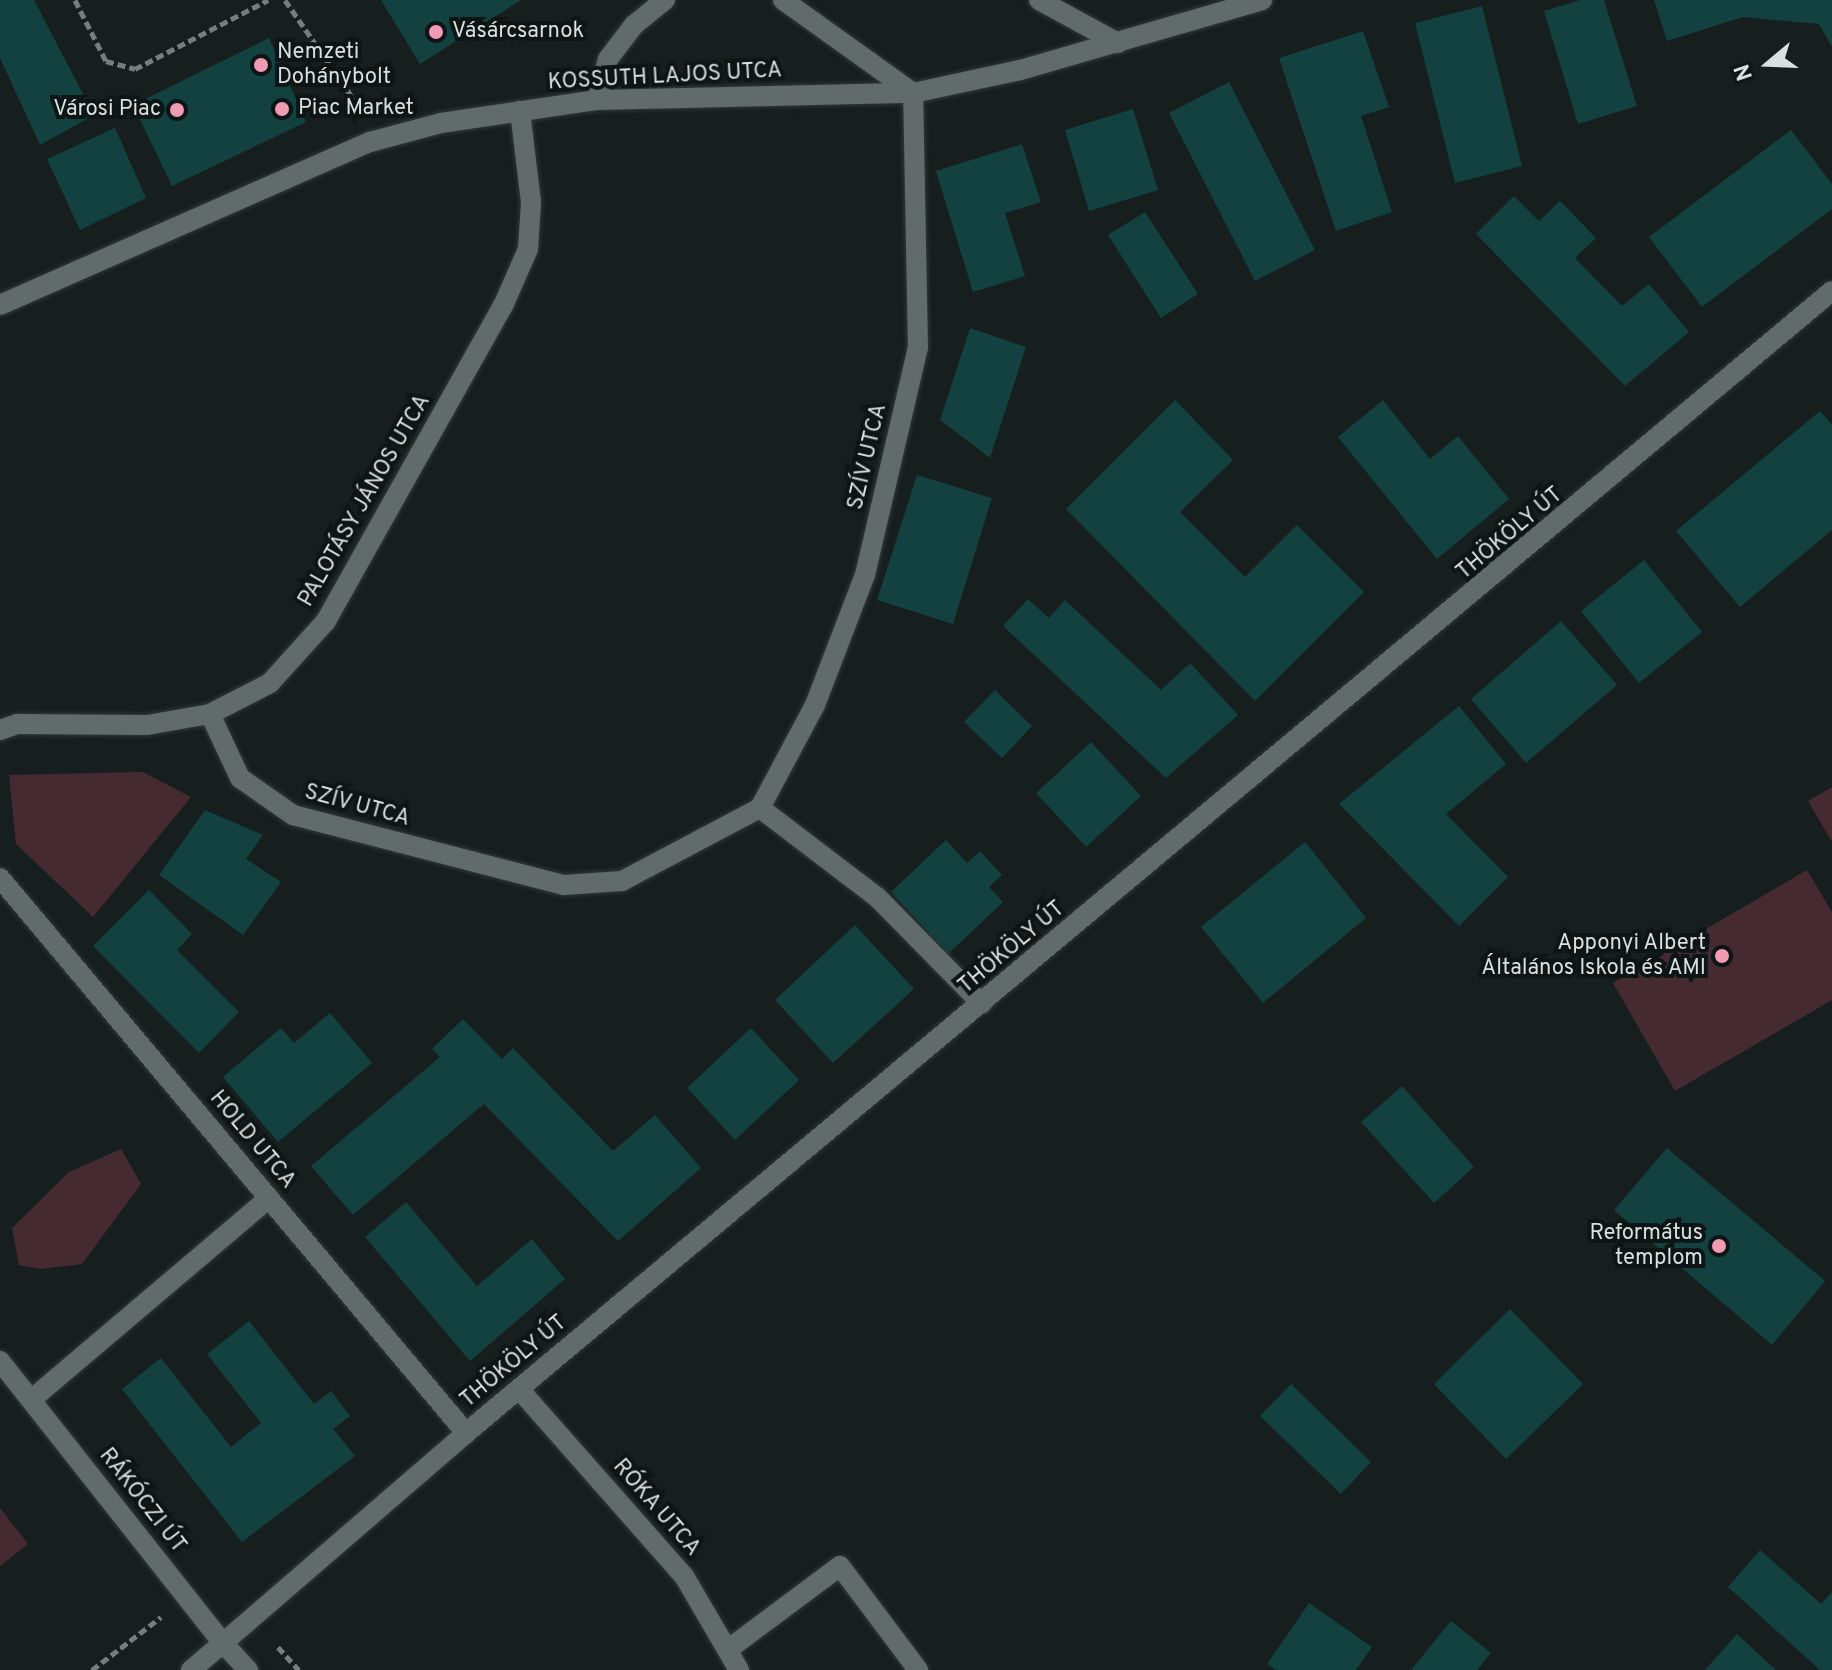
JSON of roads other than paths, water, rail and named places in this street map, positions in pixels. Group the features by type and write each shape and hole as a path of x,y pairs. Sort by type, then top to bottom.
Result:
{"street":[{"path":"597,100 608,59 634,25 665,0"},
{"path":"783,0 913,93"},
{"path":"1039,0 1118,43"},
{"name":"KOSSUTH LAJOS UTCA","path":"0,305 380,138 520,111 597,100 913,93 1118,43 1262,0"},
{"name":"SZÍV UTCA","path":"210,714 240,778 293,815 564,885 622,881 760,808 815,705 865,575 918,348 913,93"},
{"name":"PALOTÁSY JÁNOS UTCA","path":"0,730 17,724 147,725 210,714 270,683 326,621 503,306 528,249 531,202 520,111"},
{"name":"THÖKÖLY ÚT","path":"191,1670 466,1433 1832,291"},
{"path":"760,808 878,898 982,1004"},
{"name":"HOLD UTCA","path":"0,878 466,1433"},
{"path":"31,1400 269,1198"},
{"name":"RÁKÓCZI ÚT","path":"0,1361 223,1643 248,1670"},
{"name":"RÓKA UTCA","path":"519,1389 684,1576 730,1648 739,1670"},
{"path":"730,1648 840,1566 918,1670"}],"place":[{"name":"Vásárcsarnok","path":"436,32"},
{"name":"Nemzeti Dohánybolt","path":"261,65"},
{"name":"Piac Market","path":"282,109"},
{"name":"Városi Piac","path":"177,110"},
{"name":"Apponyi Albert Általános Iskola és AMI","path":"1722,956"},
{"name":"Református templom","path":"1719,1246"}]}
